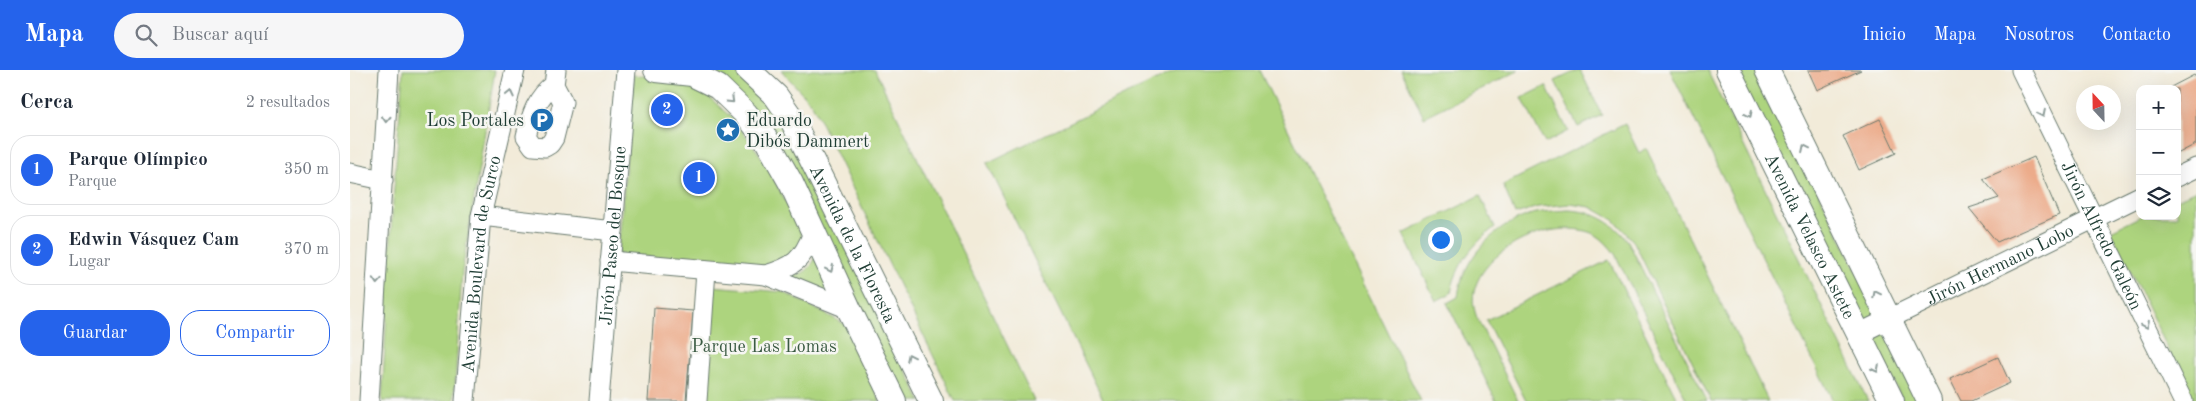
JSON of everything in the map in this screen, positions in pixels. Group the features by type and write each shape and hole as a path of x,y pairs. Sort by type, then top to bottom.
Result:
{"main road":[{"name":"Avenida de la Floresta","path":"656,70 692,74 718,87 746,114 766,139 787,176 894,401"},
{"name":"Avenida de la Floresta","path":"748,70 776,96 798,130 931,401"},
{"name":"Avenida Velasco Astete","path":"1728,70 1892,401"},
{"name":"Avenida Velasco Astete","path":"1767,70 1929,401"}],"street":[{"path":"369,401 389,70"},
{"name":"Avenida Boulevard de Surco","path":"465,401 481,216 515,70"},
{"name":"Jirón Paseo del Bosque","path":"599,401 626,70"},
{"name":"Jirón Alfredo Galeón","path":"2020,70 2183,401"},
{"path":"2181,175 2196,168"},
{"path":"350,173 383,180"},
{"name":"Jirón Hermano Lobo","path":"1858,334 2136,198"},
{"path":"481,216 613,231"},
{"name":"Avenida de la Floresta","path":"766,275 797,262 806,252 813,234"},
{"name":"Avenida de la Floresta","path":"610,261 766,275 849,309"},
{"path":"697,401 706,270"}],"green space":[{"path":"403,70 495,70 462,272 454,401 382,401 392,215"},
{"path":"695,70 735,70 744,75 782,116 921,401 903,401 793,171"},
{"path":"781,70 875,70 1034,401 955,401 812,104"},
{"path":"1177,70 1259,70 1421,401 1104,401 987,163"},
{"path":"1401,70 1518,70 1518,71 1424,117"},
{"path":"1580,70 1602,115 1578,127 1555,81"},
{"path":"1670,70 1707,70 1868,401 1833,401"},
{"path":"1734,70 1759,70 1878,314 1859,324"},
{"path":"634,75 674,79 706,94 737,123 765,162 801,232 802,243 799,252 769,269 618,254"},
{"path":"1546,86 1568,131 1545,143 1522,98"},
{"path":"1625,124 1639,153 1646,148 1768,401 1711,401 1634,242 1614,220 1591,207 1570,204 1538,207 1515,214 1503,185"},
{"path":"2196,190 2196,401 2193,401 2111,231 2136,218 2181,220 2181,197"},
{"path":"1480,196 1495,227 1473,248 1461,264 1451,293 1436,301 1403,234"},
{"path":"1568,210 1586,212 1601,218 1628,241 1707,401 1687,401 1615,254 1596,235 1580,230 1561,229 1542,233 1506,249 1491,262 1480,276 1473,299 1477,318 1518,401 1496,401 1447,303 1458,297 1466,270 1482,246 1492,236 1516,220 1529,215"},
{"path":"817,254 836,297 782,278 804,272 811,266"},
{"path":"1609,260 1678,401 1526,401 1486,320"},
{"name":"Parque Las Lomas","path":"712,286 783,292 845,324 880,401 704,401"},
{"path":"1885,333 1918,401 1903,401 1873,339"}],"building":[{"path":"1808,70 1861,70 1817,90"},
{"path":"2196,74 2196,144 2181,152 2181,85 2175,85"},
{"path":"1880,119 1896,153 1859,170 1843,136"},
{"path":"2034,157 2059,215 1997,242 1969,208 1999,198 1983,179"},
{"path":"654,308 693,311 686,401 648,401"},
{"path":"1998,357 2010,383 1971,401 1961,401 1950,379"}],"place":[{"name":"Edwin Vásquez Cam","path":"667,110"},
{"name":"Los Portales","path":"542,120"},
{"name":"Eduardo Dibós Dammert","path":"728,130"},
{"name":"Parque Olímpico","path":"699,178"}]}
